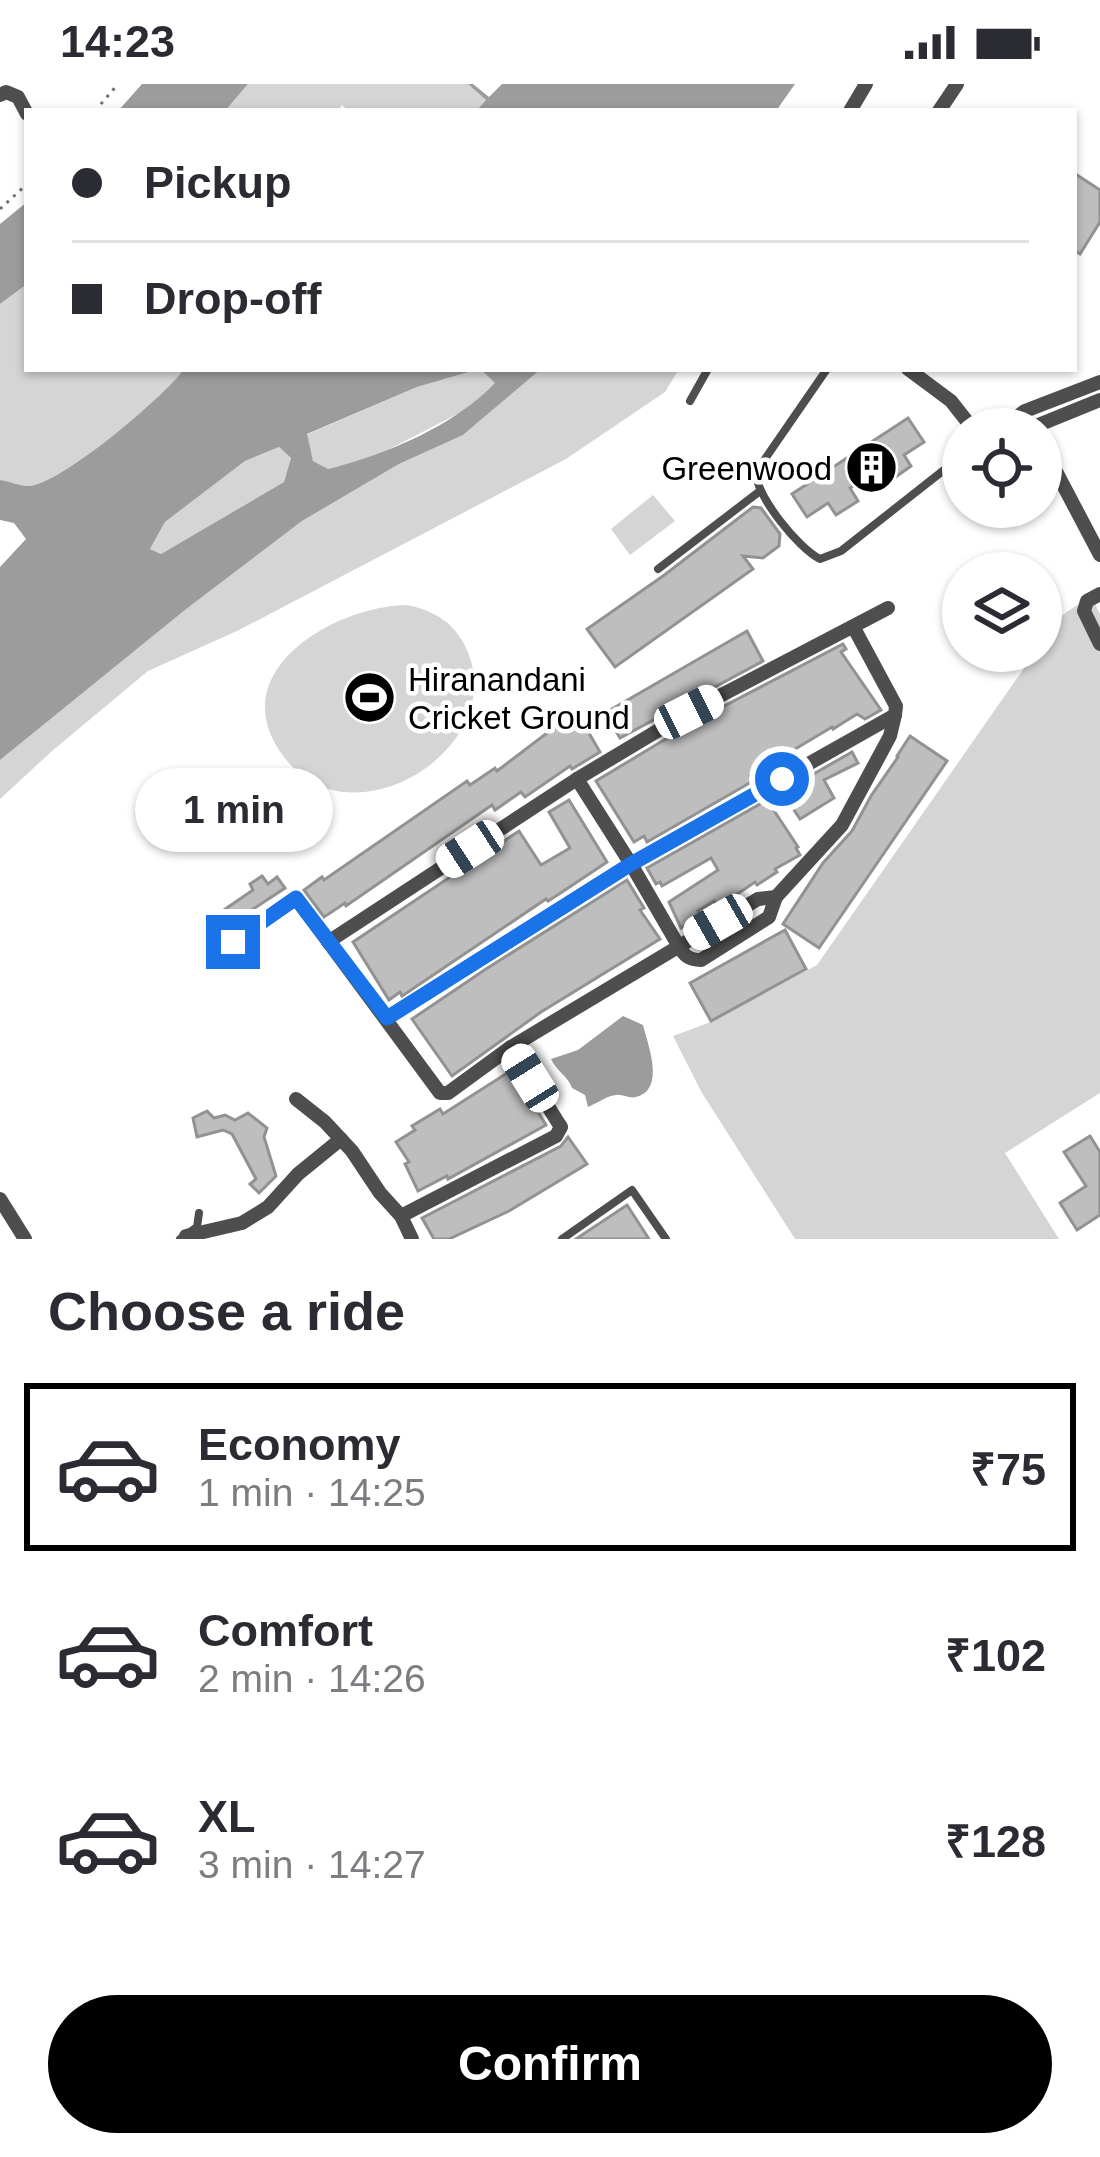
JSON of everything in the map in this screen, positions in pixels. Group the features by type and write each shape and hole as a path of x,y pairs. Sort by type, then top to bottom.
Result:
{"street":[{"path":"0,94 18,97 24,108"},
{"path":"912,372 956,408"},
{"path":"1033,408 1100,382"},
{"path":"1062,415 1100,400"},
{"path":"1062,483 1100,555"},
{"path":"1100,594 1087,601 1084,611 1100,644"},
{"path":"328,941 689,712 888,608"},
{"path":"577,779 686,957 700,960 769,916 776,897 842,825 890,736 896,706 854,628"},
{"path":"387,1018 631,864 895,715"},
{"path":"233,942 296,898 444,1094 511,1047 678,945 758,898 776,897"},
{"path":"401,1216 560,1132 511,1047"},
{"path":"296,1099 341,1139 401,1216 412,1239"},
{"path":"183,1237 242,1223 268,1208 298,1174 341,1139"},
{"path":"0,1199 26,1239"}],"lane":[{"path":"690,401 706,372"},
{"path":"825,372 756,472 760,491 802,548 820,560 841,550 942,471"},
{"path":"658,569 760,491"},
{"path":"562,1239 632,1190 665,1239"},
{"path":"183,1237 197,1227 199,1213"}],"path":[{"path":"98,108 118,84"},
{"path":"0,209 24,187"}],"shaded area":[{"path":"142,84 248,84 228,108 121,108"},
{"path":"248,84 468,84 486,100 479,108 228,108"},
{"path":"468,84 489,97 502,84 795,84 778,108 479,108 486,100"},
{"path":"24,204 24,286 0,304 0,224"},
{"path":"24,286 24,372 181,372 134,418 63,472 28,486 0,480 0,304"},
{"path":"181,372 469,372 417,387 307,434 313,461 328,469 395,447 460,413 495,383 483,372 537,372 463,435 399,464 302,521 0,760 0,567 26,539 14,523 0,520 0,480 28,486 43,482 134,418","holes":["279,447 291,458 284,482 161,554 150,549 165,522 245,461"]},
{"path":"469,372 483,372 496,383 471,407 370,459 327,469 313,461 306,435 417,387"},
{"path":"537,372 677,372 665,392 566,459 239,630 148,671 0,799 0,760 185,610 302,521 399,464 463,435"},
{"path":"279,447 291,458 284,482 161,554 150,549 165,522 245,461"},
{"path":"653,495 675,521 630,555 611,529"},
{"path":"1092,598 1100,614 1100,1093 1005,1153 1059,1239 795,1239 702,1093 673,1036 711,1022 817,965 1021,672 1062,672 1062,616"},
{"name":"Hiranandani Cricket Ground","path":"407,605 440,618 464,644 474,674 472,704 460,731 417,774 388,787 358,792 313,783 284,757 266,721 267,693 277,669 321,630 379,608"},
{"path":"623,1016 643,1025 653,1066 650,1086 636,1097 613,1095 588,1107 585,1095 572,1088 551,1059 578,1050"}],"building":[{"path":"1077,175 1100,190 1100,222 1080,254"},
{"name":"Greenwood","path":"908,418 924,442 904,455 911,466 887,483 878,469 850,488 858,501 836,515 828,503 807,517 792,494"},
{"path":"753,507 761,508 780,534 779,546 763,558 743,556 753,569 615,667 587,629"},
{"path":"747,631 763,661 620,738 605,713"},
{"path":"843,644 846,649 841,652 881,710 865,719 857,714 832,727 750,776 753,781 647,842 644,836 634,842 596,781 705,716"},
{"path":"579,716 600,752 525,797 521,792 495,810 492,805 324,917 304,890 467,781 470,785 497,771 547,733"},
{"path":"910,736 947,761 819,948 783,924 823,863 852,831"},
{"path":"852,752 858,763 824,780 834,798 800,819 782,792"},
{"path":"569,800 607,862 389,1000 353,942 519,831 541,865 570,848 549,812"},
{"path":"767,800 800,855 720,909 714,901 681,928 669,902 718,870 711,858 662,886 647,868"},
{"path":"262,876 268,884 277,877 285,888 229,925 221,912 253,890 250,884"},
{"path":"627,880 660,939 541,1012 452,1076 412,1019"},
{"path":"785,930 806,969 711,1021 690,983"},
{"path":"512,1070 546,1125 418,1191 405,1164 409,1162 396,1142 415,1130 412,1126 440,1109 443,1114"},
{"path":"207,1111 214,1118 225,1115 235,1120 248,1113 267,1128 264,1137 276,1176 259,1193 250,1184 256,1179 232,1134 223,1130 197,1137 193,1118"},
{"path":"1090,1136 1100,1152 1100,1215 1077,1230 1060,1203 1086,1186 1064,1152"},
{"path":"568,1137 587,1164 509,1211 449,1239 434,1239 422,1218 561,1146"},
{"path":"627,1205 649,1239 576,1239"}],"place":[{"name":"Greenwood","path":"871,468"},
{"name":"Hiranandani Cricket Ground","path":"369,698"}],"route":[{"path":"233,942 296,898 387,1018 631,864 782,779"}]}
